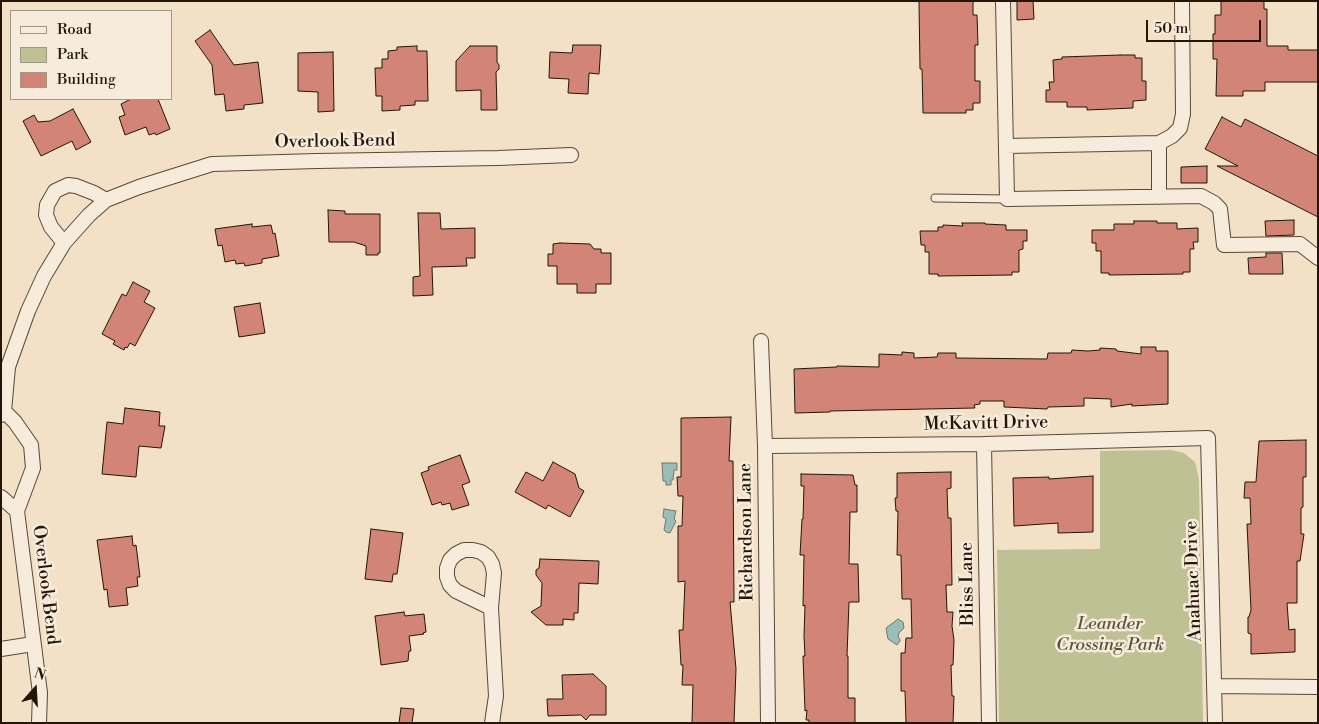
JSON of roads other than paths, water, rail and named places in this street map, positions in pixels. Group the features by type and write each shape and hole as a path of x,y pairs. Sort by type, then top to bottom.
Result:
{"street":[{"path":"1003,1 1007,199 1201,196 1214,203 1220,209 1224,245 1300,244 1318,258"},
{"path":"1006,146 1159,143 1172,136 1180,128 1183,114 1182,1"},
{"path":"1159,143 1159,197"},
{"name":"Overlook Bend","path":"39,723 40,693 17,511 33,468 31,445 15,422 3,413 8,367 28,311 44,276 64,242 89,215 106,200 139,187 212,164 571,155"},
{"path":"64,242 51,227 46,215 47,205 55,191 68,185 76,186 106,200"},
{"name":"Richardson Lane","path":"761,341 765,446 768,723"},
{"name":"McKavitt Drive","path":"765,446 984,444 1208,438"},
{"name":"Anahuac Drive","path":"1208,438 1215,723"},
{"name":"Bliss Lane","path":"984,444 989,723"},
{"name":"Overlook Bend","path":"1,497 17,511"},
{"path":"491,608 496,696 492,723"},
{"path":"1,649 33,644"},
{"path":"1215,686 1318,687"}],"lane":[{"path":"936,198 1007,199"}],"water":[{"path":"662,463 677,463 677,470 674,470 671,485 666,485 666,481 663,481"},
{"path":"664,509 676,511 674,519 676,521 670,533 664,530 666,519 663,517"},
{"path":"898,619 903,622 904,628 899,633 900,641 897,645 888,639 886,628"}],"park label":[{"name":"Leander Crossing Park","path":"1110,635"}]}
